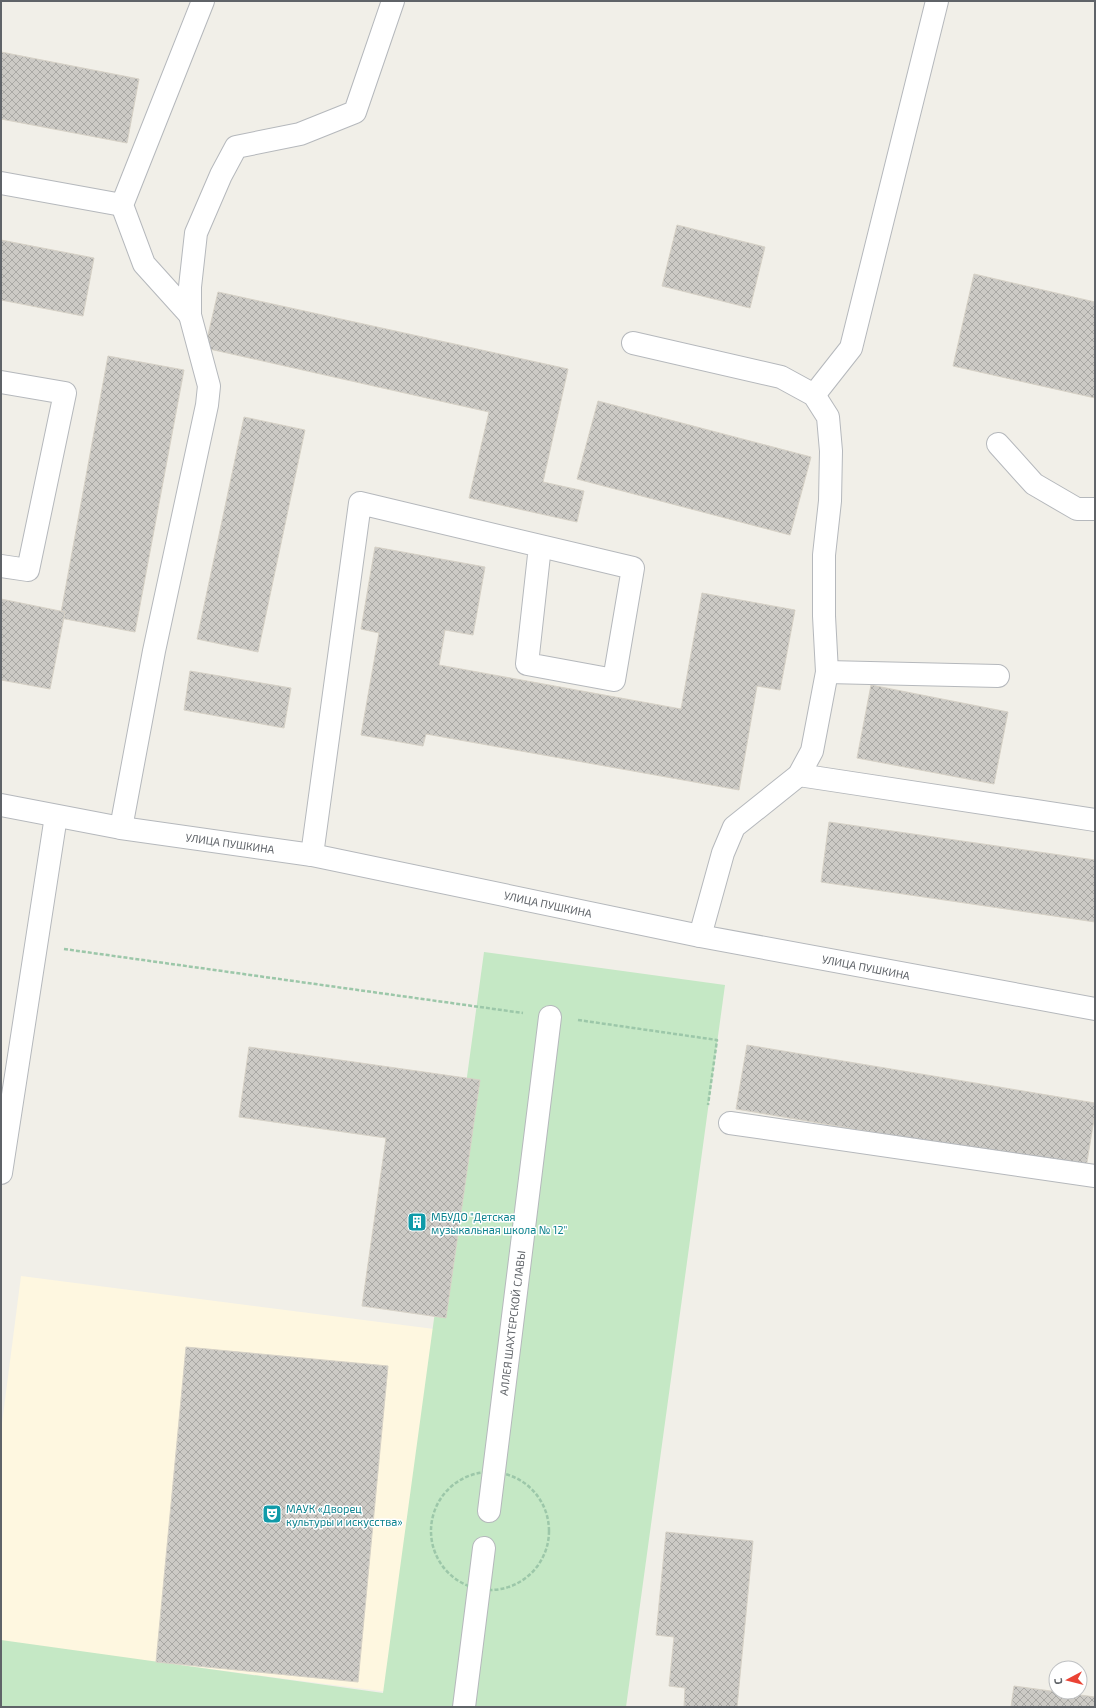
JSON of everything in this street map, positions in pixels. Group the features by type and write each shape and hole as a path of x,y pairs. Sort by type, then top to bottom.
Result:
{"street":[{"path":"190,315 144,264 122,205 203,1"},
{"path":"121,828 154,651 207,404 209,386 190,315 190,287 196,233 221,175 236,147 300,134 355,112 393,1"},
{"path":"814,395 850,348 937,1"},
{"path":"1,183 122,205"},
{"path":"633,343 781,377 814,395 828,417 831,451 830,501 824,555 824,616 827,672 812,751 799,775 734,827 723,853 700,936"},
{"path":"1,382 64,393 28,570 1,566"},
{"path":"998,444 1034,484 1077,509 1095,509"},
{"path":"312,855 360,503 633,568 614,680 527,664 540,546"},
{"path":"827,672 998,676"},
{"path":"799,775 1095,820"},
{"name":"УЛИЦА ПУШКИНА","path":"1,806 121,828 312,855 700,936 1095,1009"},
{"path":"1,1173 10,1056 36,946 56,816"},
{"name":"АЛЛЕЯ ШАХТЕРСКОЙ СЛАВЫ","path":"489,1511 550,1016"},
{"path":"730,1123 1095,1176"},
{"path":"464,1707 484,1548"}],"path":[{"path":"36,946 717,1040 706,1119 730,1123"}],"shaded area":[{"path":"21,1276 442,1330 396,1693 1,1642 1,1431"}],"green space":[{"path":"484,952 725,985 626,1707 1,1707 1,1640 383,1693"}],"building":[{"path":"1,52 139,79 127,143 1,119"},
{"path":"677,225 765,247 750,308 662,286"},
{"path":"1,240 94,258 83,316 1,300"},
{"path":"974,274 1095,302 1095,398 953,366"},
{"path":"218,292 568,369 543,482 584,491 577,522 469,498 489,412 205,348"},
{"path":"108,356 184,370 135,632 60,618"},
{"path":"598,401 811,457 790,535 577,479"},
{"path":"244,417 305,430 258,652 197,639"},
{"path":"375,547 485,567 473,635 445,630 439,665 681,709 702,593 795,610 780,690 757,686 739,790 426,734 423,746 361,735 379,633 361,629"},
{"path":"1,599 65,612 50,689 1,680"},
{"path":"190,671 291,688 284,728 184,710"},
{"path":"871,685 1008,712 994,784 857,758"},
{"path":"829,822 1095,860 1095,922 821,882"},
{"path":"747,1045 1095,1103 1095,1113 1086,1168 736,1109"},
{"name":"МБУДО \"Детская музыкальная школа № 12\"","path":"249,1047 480,1080 446,1318 362,1306 386,1138 239,1117"},
{"name":"МАУК «Дворец культуры и искусства»","path":"186,1347 388,1366 358,1682 156,1662"},
{"path":"666,1532 753,1541 737,1707 684,1707 685,1688 669,1686 674,1637 656,1635"},
{"path":"1014,1686 1048,1691 1048,1700 1088,1700 1088,1696 1095,1697 1095,1707 1011,1707"}],"place":[{"name":"МБУДО \"Детская музыкальная школа № 12\"","path":"417,1222"},
{"name":"МАУК «Дворец культуры и искусства»","path":"272,1514"}]}
